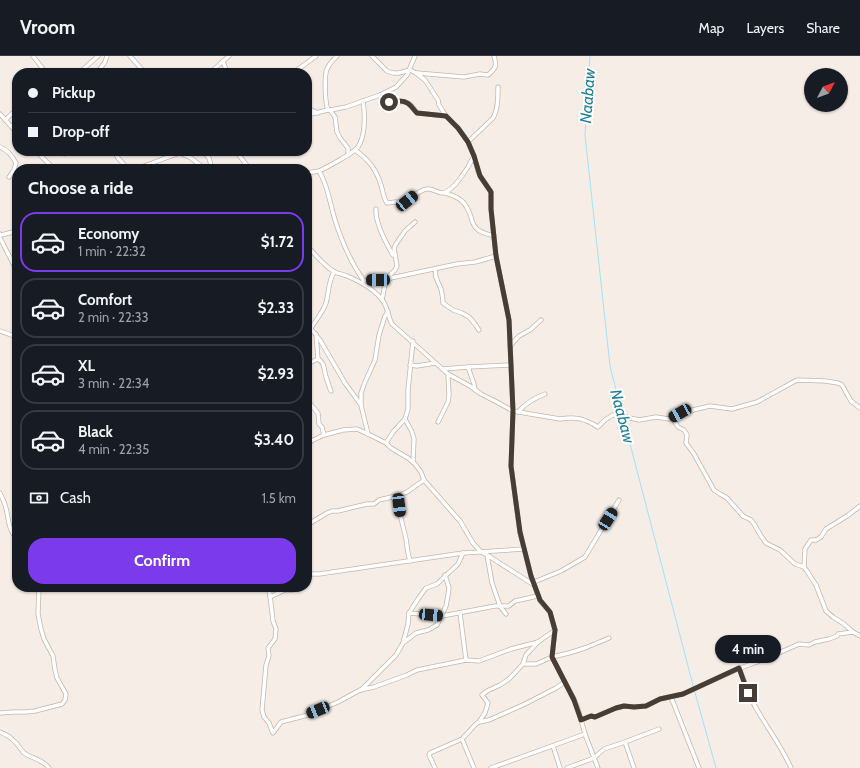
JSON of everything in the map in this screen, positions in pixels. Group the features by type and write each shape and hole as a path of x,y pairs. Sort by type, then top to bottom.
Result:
{"street":[{"path":"33,56 42,68"},
{"path":"85,68 98,56"},
{"path":"101,68 107,56"},
{"path":"130,56 141,68"},
{"path":"215,68 228,56"},
{"path":"300,68 316,56"},
{"path":"336,56 326,70 325,102 335,117 337,132 348,148 348,155"},
{"path":"372,56 387,70 393,73 410,70 425,80 446,116 458,128 468,142 474,156 478,172 491,192 491,209 496,256 509,320 513,411 511,466 520,532 538,596 550,612 555,630 552,657 576,704 585,734 598,768"},
{"path":"312,114 346,107 380,95 396,87 408,75 415,56"},
{"path":"416,73 464,77 480,74 488,75 496,67 494,56"},
{"path":"223,61 225,68"},
{"path":"468,142 493,118 498,106 498,87"},
{"path":"380,95 389,102 400,101 411,105 417,113 446,116"},
{"path":"312,172 319,171 356,150 362,133 364,114 363,101"},
{"path":"312,110 318,113"},
{"path":"0,114 12,127"},
{"path":"6,120 12,114"},
{"path":"0,146 12,155"},
{"path":"356,150 367,159 372,167 387,203 403,203 427,189 439,193 445,193 460,199 466,205 476,228 481,232 494,236"},
{"path":"41,156 49,164"},
{"path":"118,156 124,164"},
{"path":"151,164 169,156"},
{"path":"187,156 199,164"},
{"path":"240,156 246,164"},
{"path":"445,193 459,180 474,156"},
{"path":"209,158 211,164"},
{"path":"319,171 327,188 336,221 349,257 363,281 382,300 392,324 448,374 513,411 560,419 568,417 585,419 598,427 613,415 623,415 639,420 656,417 669,419 680,413 710,406 732,409 757,402 797,380 838,383 842,385 851,401 860,408"},
{"path":"8,177 12,172"},
{"path":"376,210 378,224 396,258"},
{"path":"382,300 386,279 397,266 394,248 405,231 415,222"},
{"path":"0,234 12,232"},
{"path":"0,238 12,260"},
{"path":"312,251 334,272 347,276 368,287"},
{"path":"363,281 386,279 435,270 496,256"},
{"path":"435,270 435,276 443,296 443,303 453,310 469,317 478,330"},
{"path":"312,327 326,303 330,278 334,272"},
{"path":"368,434 361,405 361,393 375,360 379,335 385,316 388,312"},
{"path":"510,346 519,336 530,330 541,320"},
{"path":"312,329 324,346 345,383 361,405"},
{"path":"0,330 12,335"},
{"path":"316,334 318,359 322,362 331,391"},
{"path":"386,443 393,432 405,419 408,409 412,341"},
{"path":"312,362 318,359"},
{"path":"410,365 417,366 436,363"},
{"path":"443,369 511,365"},
{"path":"468,367 475,390"},
{"path":"438,422 448,402 448,374"},
{"path":"518,412 524,405 534,398 545,394"},
{"path":"312,406 318,413 319,424 322,427 324,435"},
{"path":"672,417 678,427 684,430 687,435 686,444 694,454 714,490 727,498 743,516 751,520 766,543 780,550 795,564 804,568 816,585 826,612 860,636"},
{"path":"405,419 414,439 414,462"},
{"path":"312,441 324,435 343,430 358,429 386,443 391,448 414,462 421,472 424,480 457,518 473,543 481,552 487,554 534,584"},
{"path":"312,522 332,511 374,504 379,500 397,496 407,492 424,480"},
{"path":"0,493 12,533"},
{"path":"397,496 410,560"},
{"path":"534,584 585,557 620,500"},
{"path":"804,568 805,549 811,540 816,540 826,529 843,519 860,506"},
{"path":"312,574 463,553 524,549"},
{"path":"270,592 273,621 276,629 275,638 268,648 269,656 266,665 262,710 264,718 269,723 273,733 281,722 308,715 338,702 360,690 396,655 403,643 409,613 426,588 437,584 458,564 463,553"},
{"path":"487,554 492,583 500,606 506,614"},
{"path":"403,643 416,633 428,630 437,625 446,606 448,595 449,588 446,575"},
{"path":"0,713 35,711 62,704 65,700 66,694 57,678 53,656 44,639 41,629 38,614 39,592"},
{"path":"270,597 281,592"},
{"path":"409,613 441,616 494,606 509,606 516,600 538,596"},
{"path":"460,613 466,660"},
{"path":"480,722 488,703 482,695 487,691 500,686 509,678 523,664 526,655 538,642 555,630"},
{"path":"581,720 591,716 595,717 624,706 646,706 660,699 683,694 739,668 765,659 799,644 809,645 837,636 838,634 853,632"},
{"path":"523,664 536,664 552,657 585,648 609,638"},
{"path":"360,690 374,687 423,668 466,660 479,661 511,649 538,642"},
{"path":"739,668 748,693 769,730 777,740 791,768"},
{"path":"435,768 429,754 462,739 476,724 489,720 525,704 565,682"},
{"path":"671,697 700,768"},
{"path":"567,768 594,758 604,750 659,729"},
{"path":"0,732 15,741 20,749 26,754 42,761 49,768"},
{"path":"491,768 585,734"},
{"path":"462,739 474,768"},
{"path":"625,742 634,768"},
{"path":"553,746 560,768"}],"waterway":[{"name":"Naabaw","path":"590,56 585,135 610,366 622,414"},
{"name":"Naabaw","path":"623,417 716,768"}],"route":[{"path":"389,102 404,102 411,105 417,113 446,116 458,128 468,142 474,156 478,172 491,192 491,209 496,256 509,320 513,411 511,466 520,532 531,576 540,600 550,612 555,630 552,657 578,708 581,720 591,716 595,717 616,708 624,706 646,706 660,699 683,694 739,668 748,693"}]}
